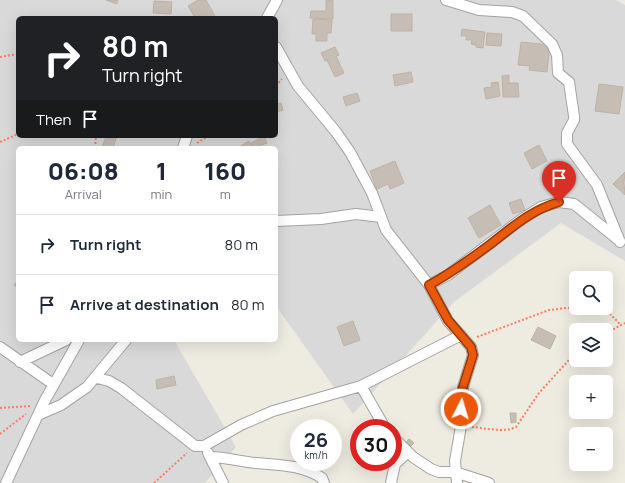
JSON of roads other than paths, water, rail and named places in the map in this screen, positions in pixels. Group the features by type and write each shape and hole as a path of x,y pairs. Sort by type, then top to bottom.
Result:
{"street":[{"path":"268,16 277,0"},
{"path":"446,0 479,10 512,12 523,16 552,44 557,55 558,73 569,82 574,110 574,120 567,133 567,144 598,185 623,242"},
{"path":"278,54 298,86 336,132 350,152 372,193 386,230 429,285 448,320 464,338 473,355 463,387 461,426 455,472 456,483"},
{"path":"429,285 448,275 522,219 541,207 559,202 574,204 623,242"},
{"path":"278,221 321,219 356,214 381,217"},
{"path":"200,446 241,425 273,411 361,386 464,338"},
{"path":"20,362 62,342"},
{"path":"6,483 53,384 78,342"},
{"path":"38,415 78,395 97,378 113,354 124,342"},
{"path":"0,347 53,384"},
{"path":"97,378 109,381 121,388 200,446 210,457 223,483"},
{"path":"361,386 380,419"},
{"path":"402,446 431,469 439,472 455,472 490,483"},
{"path":"391,483 395,464 408,452"},
{"path":"210,457 221,457 304,469 322,478 324,483"}]}
